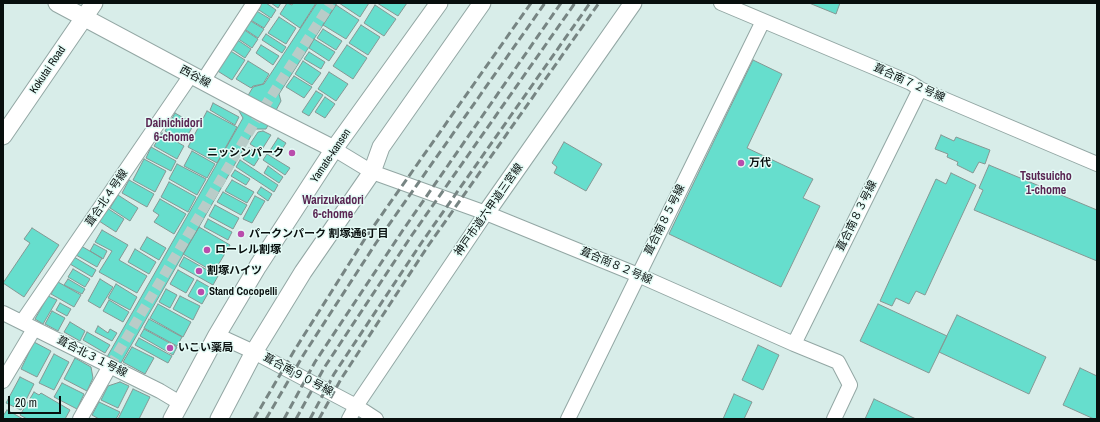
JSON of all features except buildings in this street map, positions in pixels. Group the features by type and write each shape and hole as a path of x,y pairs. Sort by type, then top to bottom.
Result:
{"street":[{"name":"西谷線","path":"57,3 334,150"},
{"name":"Kokutai Road","path":"3,136 94,3"},
{"name":"葺合北４号線","path":"3,381 28,325 197,78 254,3"},
{"name":"Yamate-kansen","path":"172,419 217,335 258,266 334,150 439,3"},
{"path":"219,419 254,352 303,272 372,172 380,147 482,3"},
{"name":"神戸市道六甲道三宮線","path":"349,419 356,406 486,213 633,3"},
{"name":"葺合南７２号線","path":"721,3 911,83 920,89 1097,164"},
{"name":"葺合南８５号線","path":"568,419 763,21"},
{"name":"葺合南８３号線","path":"794,344 920,89"},
{"name":"葺合南８２号線","path":"334,150 372,172 486,213 638,275 838,362 850,385 834,419"},
{"name":"葺合北３１号線","path":"3,313 160,391 180,403"},
{"name":"葺合南９０号線","path":"217,335 254,352 356,406 376,419"},
{"path":"80,419 110,366"}],"tunnel":[{"path":"110,366 261,112 331,3"}],"railway":[{"path":"254,419 294,351 366,237 531,3"},
{"path":"266,419 304,354 376,243 545,3"},
{"path":"284,419 315,362 403,230 561,3"},
{"path":"296,419 324,368 412,235 575,3"},
{"path":"310,419 334,374 422,242 590,3"},
{"path":"319,419 341,379 428,246 599,3"}],"place":[{"name":"ニッシンパーク","path":"292,153"},
{"name":"万代","path":"741,163"},
{"name":"パークンパーク 割塚通6丁目","path":"241,234"},
{"name":"ローレル割塚","path":"207,250"},
{"name":"割塚ハイツ","path":"199,271"},
{"name":"Stand Cocopelli","path":"201,292"},
{"name":"いこい薬局","path":"170,348"}],"district":[{"name":"Dainichidori 6-chome","path":"174,131"},
{"name":"Tsutsuicho 1-chome","path":"1046,184"},
{"name":"Warizukadori 6-chome","path":"333,208"}]}
